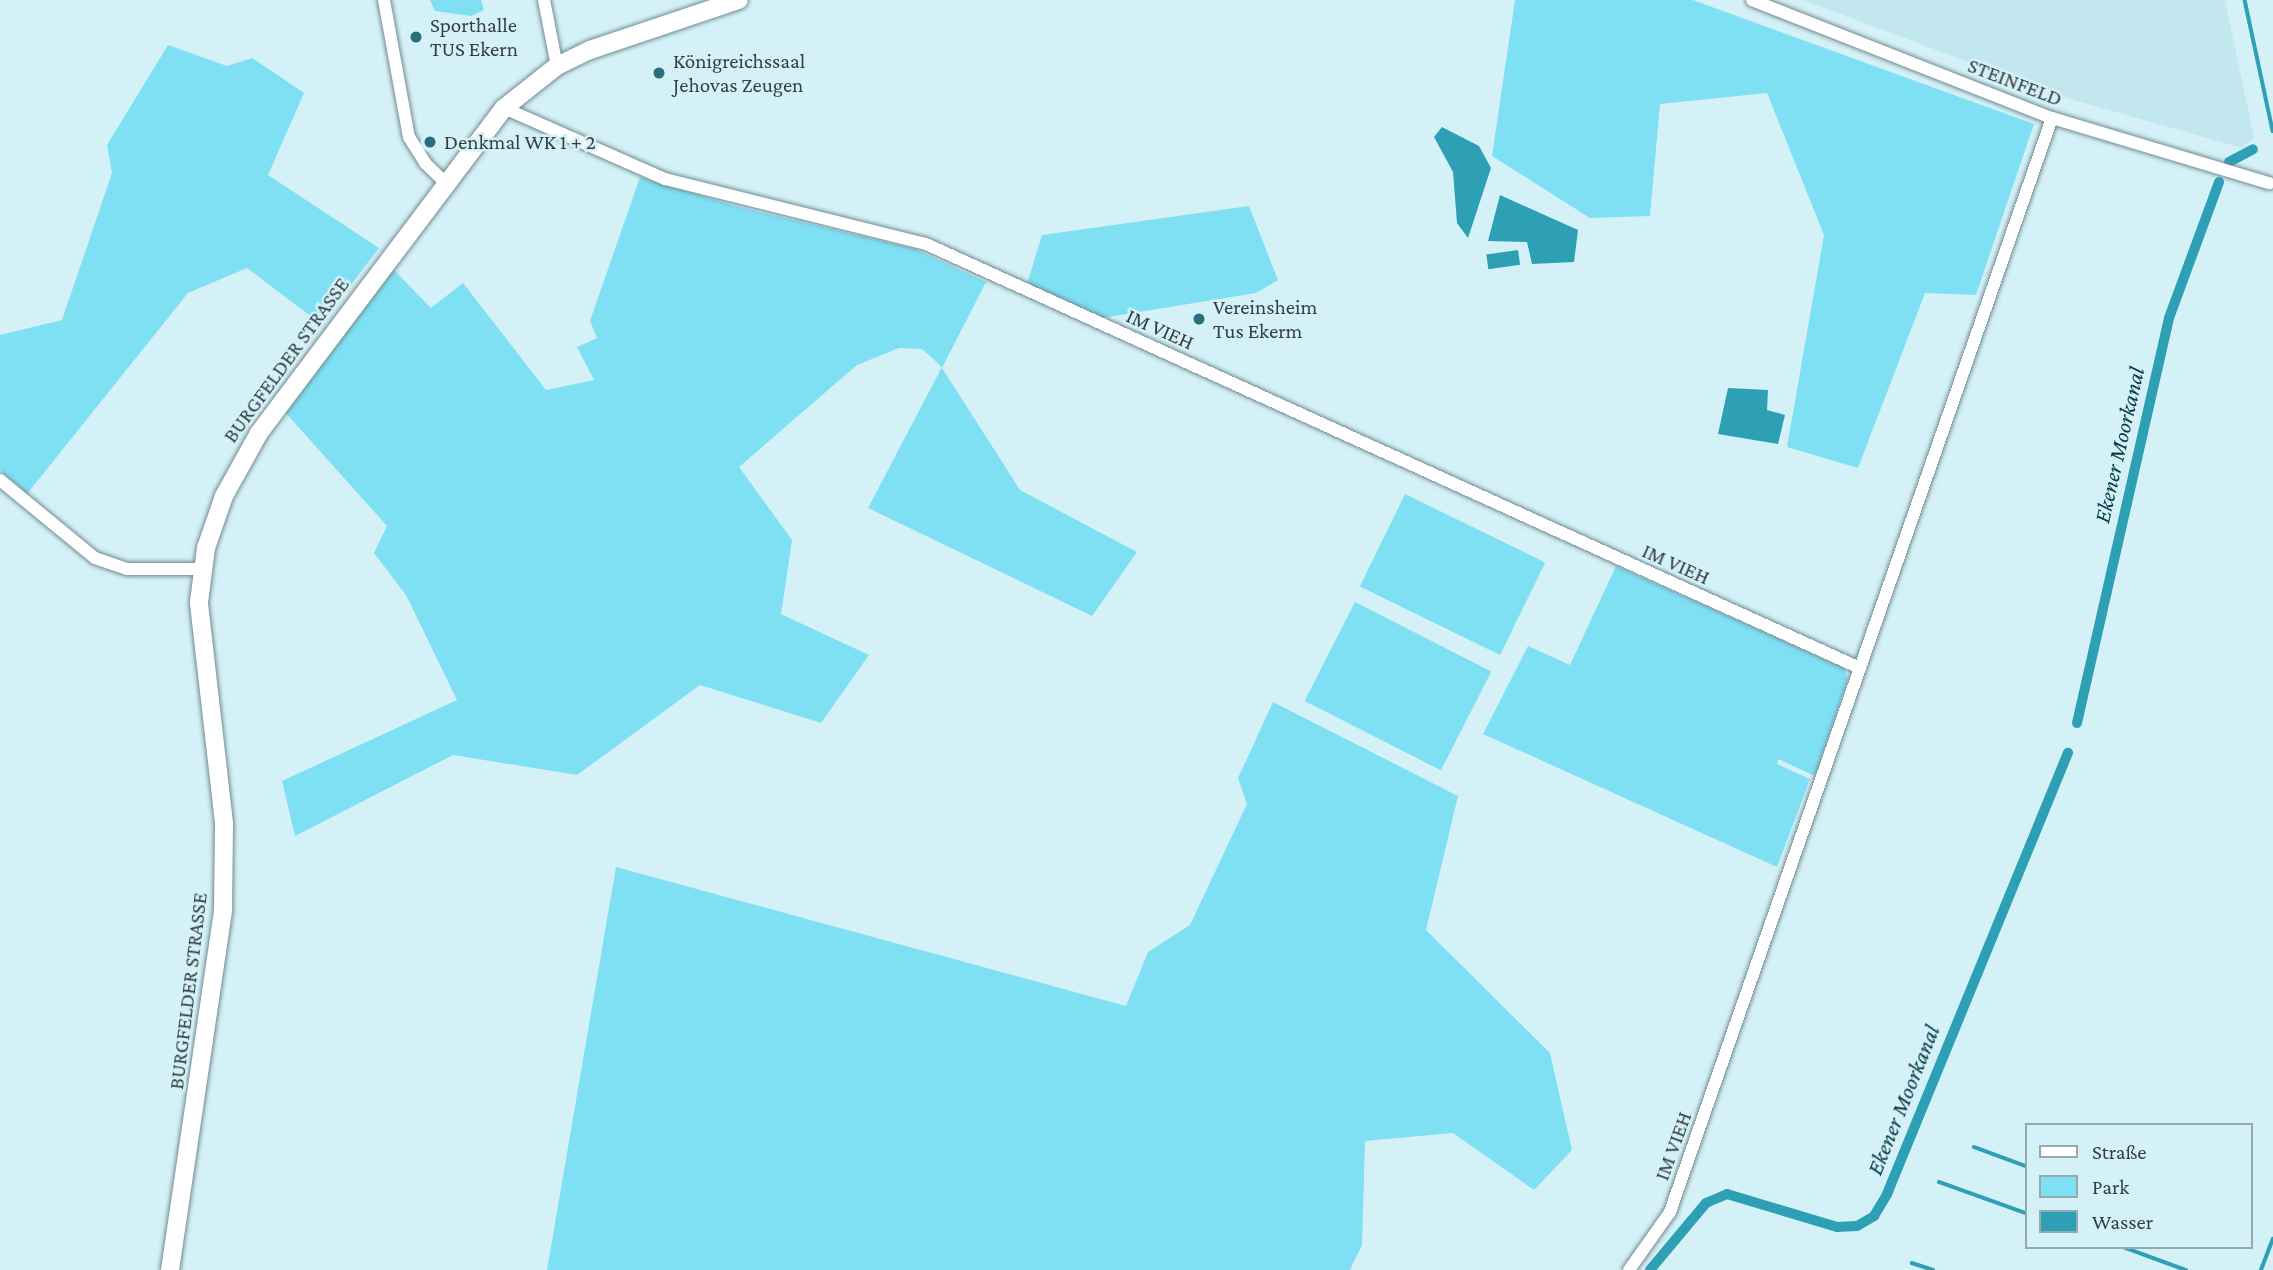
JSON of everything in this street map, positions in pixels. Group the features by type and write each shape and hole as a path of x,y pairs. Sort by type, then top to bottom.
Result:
{"street":[{"path":"384,0 409,137 425,163 445,182"},
{"path":"544,0 557,66"},
{"name":"BURGFELDER STRASSE","path":"170,1270 220,945 225,866 199,627 202,569 217,511 259,433 445,182 504,108 557,66 614,41 739,0"},
{"name":"STEINFELD","path":"1752,0 2052,118 2269,183"},
{"name":"IM VIEH","path":"504,108 665,179 926,244 1860,668"},
{"name":"IM VIEH","path":"1629,1270 1670,1212 2052,118"},
{"path":"0,480 95,558 127,569 202,569"}],"shaded area":[{"path":"1803,0 2225,0 2254,138 2242,148 2056,95"}],"green space":[{"path":"430,0 481,0 484,10 471,16 435,11"},
{"path":"1515,0 1693,0 2034,124 1976,295 1925,293 1858,468 1787,447 1824,235 1767,93 1660,104 1650,216 1590,218 1492,156"},
{"path":"168,45 227,66 252,58 304,93 268,175 379,248 321,324 247,268 188,293 27,494 0,470 0,335 62,320 112,173 107,145"},
{"path":"640,177 735,206 915,249 986,282 942,368 1020,490 1137,552 1092,616 868,508 942,367 922,349 899,348 857,365 739,467 792,540 781,614 869,655 821,723 700,685 577,775 453,755 295,836 282,781 457,700 406,595 374,553 387,526 284,411 391,267 431,308 463,283 546,390 594,380 577,347 597,338 590,321"},
{"path":"1249,206 1278,280 1256,293 1102,318 1027,284 1042,235"},
{"path":"1405,494 1545,562 1500,655 1360,587"},
{"path":"1616,566 1844,668 1848,679 1815,776 1778,759 1777,764 1810,779 1777,867 1483,734 1528,646 1570,665"},
{"path":"1355,602 1491,671 1441,770 1305,701"},
{"path":"1273,702 1458,796 1426,930 1550,1053 1572,1150 1534,1190 1453,1133 1365,1141 1362,1245 1350,1270 547,1270 616,867 1126,1006 1148,952 1190,925 1247,804 1238,778"}],"water":[{"path":"1442,127 1479,146 1491,168 1468,238 1457,223 1453,172 1434,137"},
{"path":"1500,195 1578,230 1574,262 1532,264 1527,242 1488,241"},
{"path":"1518,250 1520,265 1488,269 1486,254"},
{"path":"1728,388 1768,390 1767,410 1785,415 1778,444 1718,434"}],"waterway":[{"path":"2245,0 2273,131"},
{"name":"Ekener Moorkanal","path":"2229,162 2253,149"},
{"name":"Ekener Moorkanal","path":"2077,723 2169,318 2219,182"},
{"name":"Ekener Moorkanal","path":"1650,1270 1706,1203 1727,1194 1837,1227 1857,1226 1874,1216 1887,1194 2068,753"},
{"path":"1974,1147 2024,1165"},
{"path":"1939,1182 2024,1212"},
{"path":"2261,1270 2273,1239"},
{"path":"2128,1249 2186,1270"},
{"path":"1912,1263 1933,1270"}],"place":[{"name":"Sporthalle TUS Ekern","path":"416,37"},
{"name":"Königreichssaal Jehovas Zeugen","path":"659,73"},
{"name":"Denkmal WK 1 + 2","path":"430,142"},
{"name":"Vereinsheim Tus Ekerm","path":"1199,319"}]}
